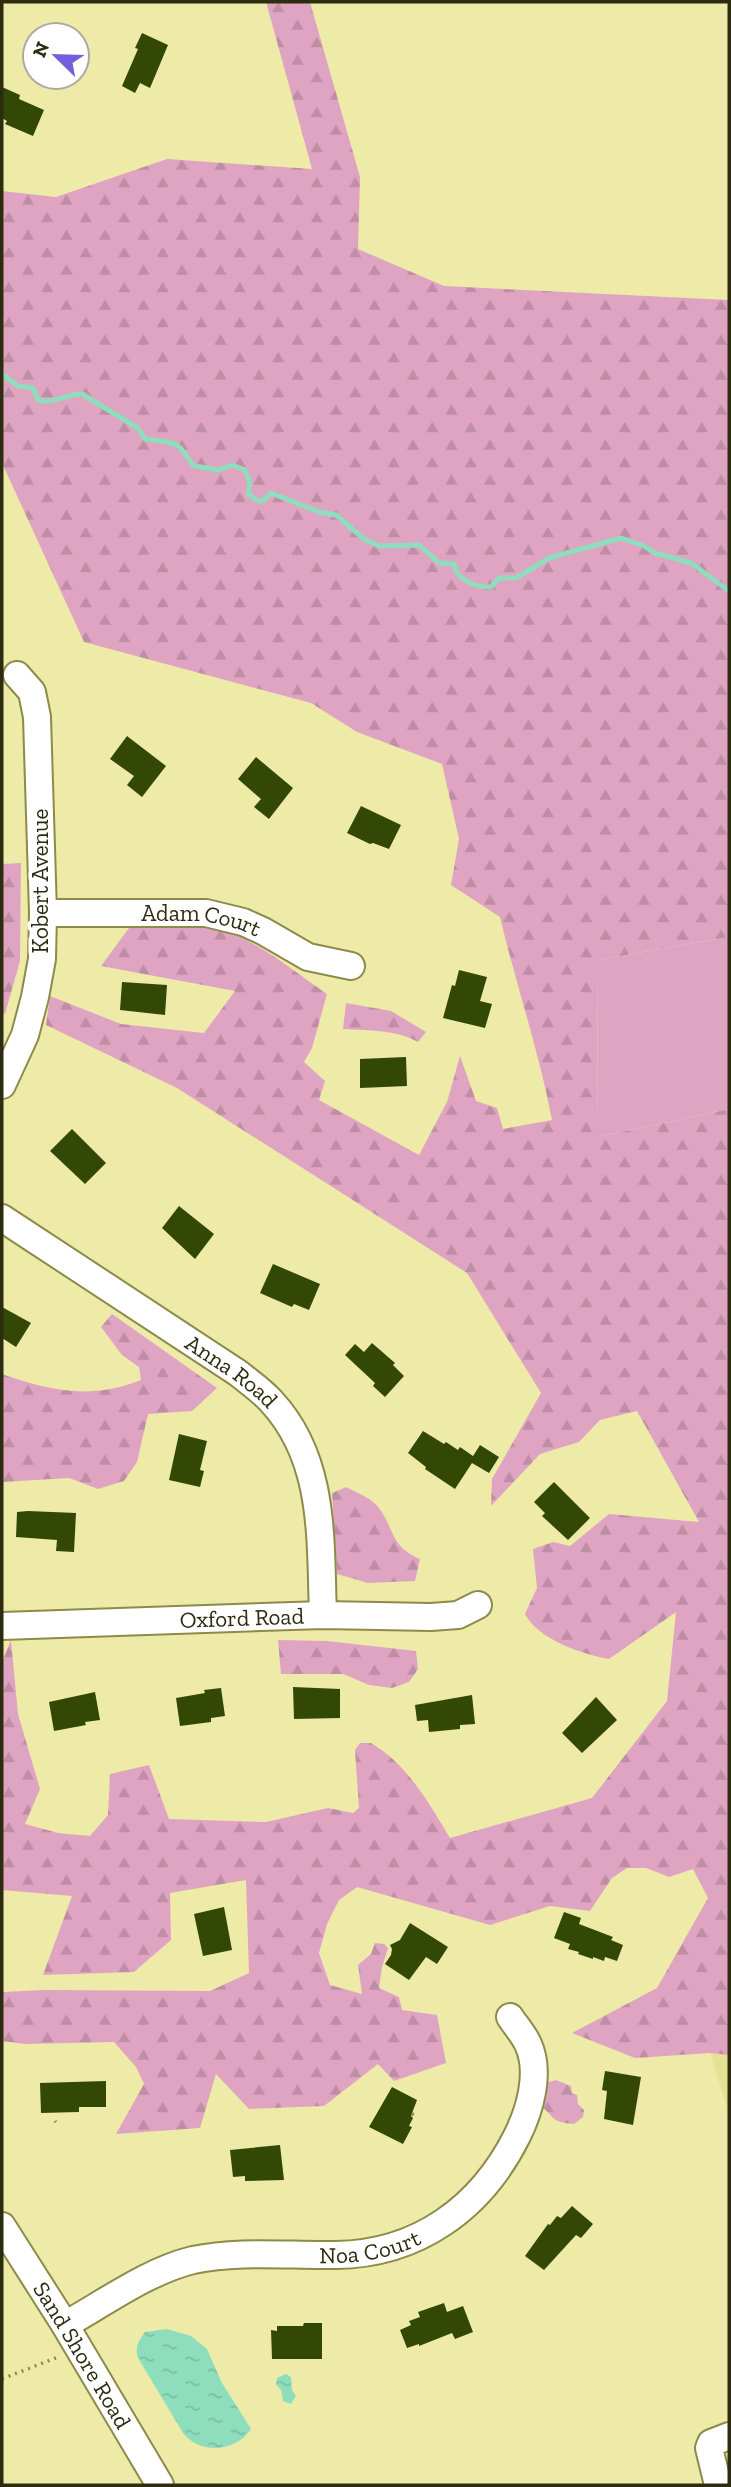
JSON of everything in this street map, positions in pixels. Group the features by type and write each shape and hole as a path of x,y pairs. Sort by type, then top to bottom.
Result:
{"street":[{"name":"Kobert Avenue","path":"2,1085 20,1048 35,997 42,959 37,717 32,692 17,675"},
{"name":"Adam Court","path":"43,913 206,912 243,922 308,957 351,966"},
{"name":"Anna Road","path":"2,1218 238,1373 278,1409 298,1439 316,1488 320,1512 323,1615"},
{"name":"Oxford Road","path":"2,1626 323,1615 431,1617 458,1615 478,1605"},
{"name":"Noa Court","path":"65,2325 169,2267 241,2254 338,2255 368,2252 400,2244 441,2225 475,2197 494,2176 518,2133 527,2110 533,2084 532,2059 528,2044 510,2017"},
{"name":"Sand Shore Road","path":"2,2226 80,2349 160,2485"},
{"path":"718,2485 709,2448 711,2443 729,2436"}],"path":[{"path":"2,2379 80,2349"}],"shaded area":[{"path":"710,2053 729,2055 729,2113"}],"green space":[{"path":"266,2 310,2 360,177 358,249 444,286 729,300 729,937 598,960 597,1137 729,1109 729,2055 710,2053 635,2058 572,2033 657,1988 708,1898 693,1869 669,1877 646,1868 627,1868 612,1878 590,1911 550,1906 490,1925 357,1887 339,1900 327,1924 319,1953 330,1985 362,1994 358,1965 371,1954 375,1943 384,1944 388,1948 379,1988 399,1997 402,2010 437,2015 446,2063 394,2081 378,2064 324,2106 249,2109 216,2074 200,2128 116,2134 144,2084 136,2067 114,2042 25,2044 2,2041 2,1992 210,1991 249,1973 246,1880 170,1893 171,1940 134,1972 43,1975 72,1896 2,1890 2,1662 11,1640 18,1714 40,1789 25,1824 58,1833 90,1836 108,1815 110,1774 149,1765 169,1819 266,1822 328,1808 353,1813 359,1808 355,1750 360,1743 371,1743 406,1773 450,1838 592,1798 667,1701 676,1612 609,1659 586,1654 562,1644 540,1631 525,1614 537,1588 533,1549 553,1542 570,1546 609,1514 699,1522 637,1411 600,1420 579,1442 540,1454 491,1506 492,1479 541,1393 467,1273 177,1088 46,1025 50,996 121,1024 204,1033 235,991 101,966 132,924 176,923 208,926 234,934 262,949 327,994 312,1048 304,1062 325,1081 319,1100 419,1155 447,1102 460,1056 476,1101 497,1108 503,1129 552,1120 500,917 451,885 459,839 442,764 357,732 311,703 84,642 2,463 2,191 56,197 167,159 312,169"},
{"path":"21,863 20,961 5,1014 2,1012 2,864"},
{"path":"729,937 729,1109 597,1137 598,960"},
{"path":"346,1003 391,1011 426,1032 418,1042 391,1033 343,1029"},
{"path":"112,1314 217,1388 192,1411 148,1414 137,1462 124,1481 98,1489 69,1478 2,1482 2,1374 37,1385 71,1391 105,1390 141,1380 139,1367 122,1355 101,1327"},
{"path":"346,1487 376,1505 398,1543 420,1559 415,1581 368,1583 337,1574 332,1493"},
{"path":"278,1640 327,1641 416,1651 418,1669 409,1682 392,1688 369,1685 343,1674 281,1674"},
{"path":"556,2080 571,2086 572,2093 577,2095 578,2104 584,2110 583,2117 574,2124 557,2121 541,2106 546,2083"}],"water":[{"path":"167,2329 191,2336 207,2349 222,2383 251,2429 244,2437 218,2448 199,2445 183,2433 137,2354 138,2344 145,2332"},
{"path":"286,2374 291,2377 292,2390 296,2396 291,2404 283,2401 281,2390 276,2384 277,2378"}],"building":[{"path":"142,33 168,45 150,88 140,83 135,93 122,86"},
{"path":"2,87 20,95 19,99 44,110 33,136 5,124 7,121 2,118"},
{"path":"127,736 166,766 142,797 127,785 134,776 110,759"},
{"path":"256,757 293,788 269,819 254,807 261,799 238,779"},
{"path":"361,806 401,825 389,849 347,833"},
{"path":"459,970 487,977 480,1001 492,1004 485,1028 443,1018"},
{"path":"122,982 167,985 165,1015 120,1010"},
{"path":"406,1057 407,1086 360,1088 360,1059"},
{"path":"72,1129 106,1163 85,1184 50,1151"},
{"path":"179,1206 214,1234 195,1259 162,1228"},
{"path":"273,1264 320,1284 309,1310 294,1304 292,1307 260,1293"},
{"path":"2,1307 31,1323 16,1347 2,1338"},
{"path":"372,1343 395,1363 393,1365 404,1376 385,1397 373,1386 375,1383 345,1355 355,1344 364,1352"},
{"path":"423,1431 444,1444 446,1442 458,1450 460,1447 473,1456 480,1445 499,1457 489,1473 472,1463 455,1489 425,1469 426,1467 408,1453"},
{"path":"179,1434 207,1441 200,1470 204,1471 200,1487 169,1480"},
{"path":"554,1482 590,1518 568,1540 542,1516 545,1513 534,1502"},
{"path":"17,1512 76,1513 74,1552 56,1551 57,1540 16,1537"},
{"path":"293,1687 340,1689 340,1718 294,1719"},
{"path":"221,1688 225,1716 211,1718 211,1722 180,1726 176,1698"},
{"path":"95,1692 100,1720 54,1731 49,1702"},
{"path":"472,1695 475,1724 460,1725 460,1729 429,1732 428,1720 417,1721 415,1705"},
{"path":"596,1697 617,1720 582,1753 562,1733"},
{"path":"224,1907 232,1950 203,1956 194,1914"},
{"path":"564,1912 581,1918 579,1924 613,1937 611,1940 623,1945 617,1961 605,1957 604,1961 578,1954 579,1952 568,1949 570,1944 554,1938"},
{"path":"410,1923 448,1947 437,1964 426,1957 409,1980 385,1964 391,1955 390,1945 400,1940"},
{"path":"605,2071 641,2077 633,2125 604,2119 607,2091 602,2090"},
{"path":"106,2081 106,2107 79,2107 79,2112 41,2113 40,2083"},
{"path":"392,2087 417,2100 409,2126 412,2127 403,2144 369,2127"},
{"path":"280,2145 284,2180 245,2181 245,2176 233,2177 230,2150"},
{"path":"572,2206 593,2224 581,2238 576,2235 544,2270 525,2256 548,2224 557,2216 561,2218"},
{"path":"444,2303 447,2312 463,2306 473,2332 455,2339 452,2333 407,2348 400,2330 411,2325 409,2321 420,2317 418,2312"},
{"path":"304,2323 322,2323 322,2359 272,2359 271,2330 277,2331 277,2326 303,2326"}],"waterway":[{"path":"2,374 18,386 33,388 38,400 50,401 82,394 138,428 145,439 176,445 194,466 219,470 232,465 245,470 250,482 248,494 258,501 263,501 271,493 319,512 336,515 364,539 379,546 419,545 439,563 454,564 463,579 479,586 491,587 499,578 516,578 549,558 621,538 655,553 691,563 729,591"}]}
